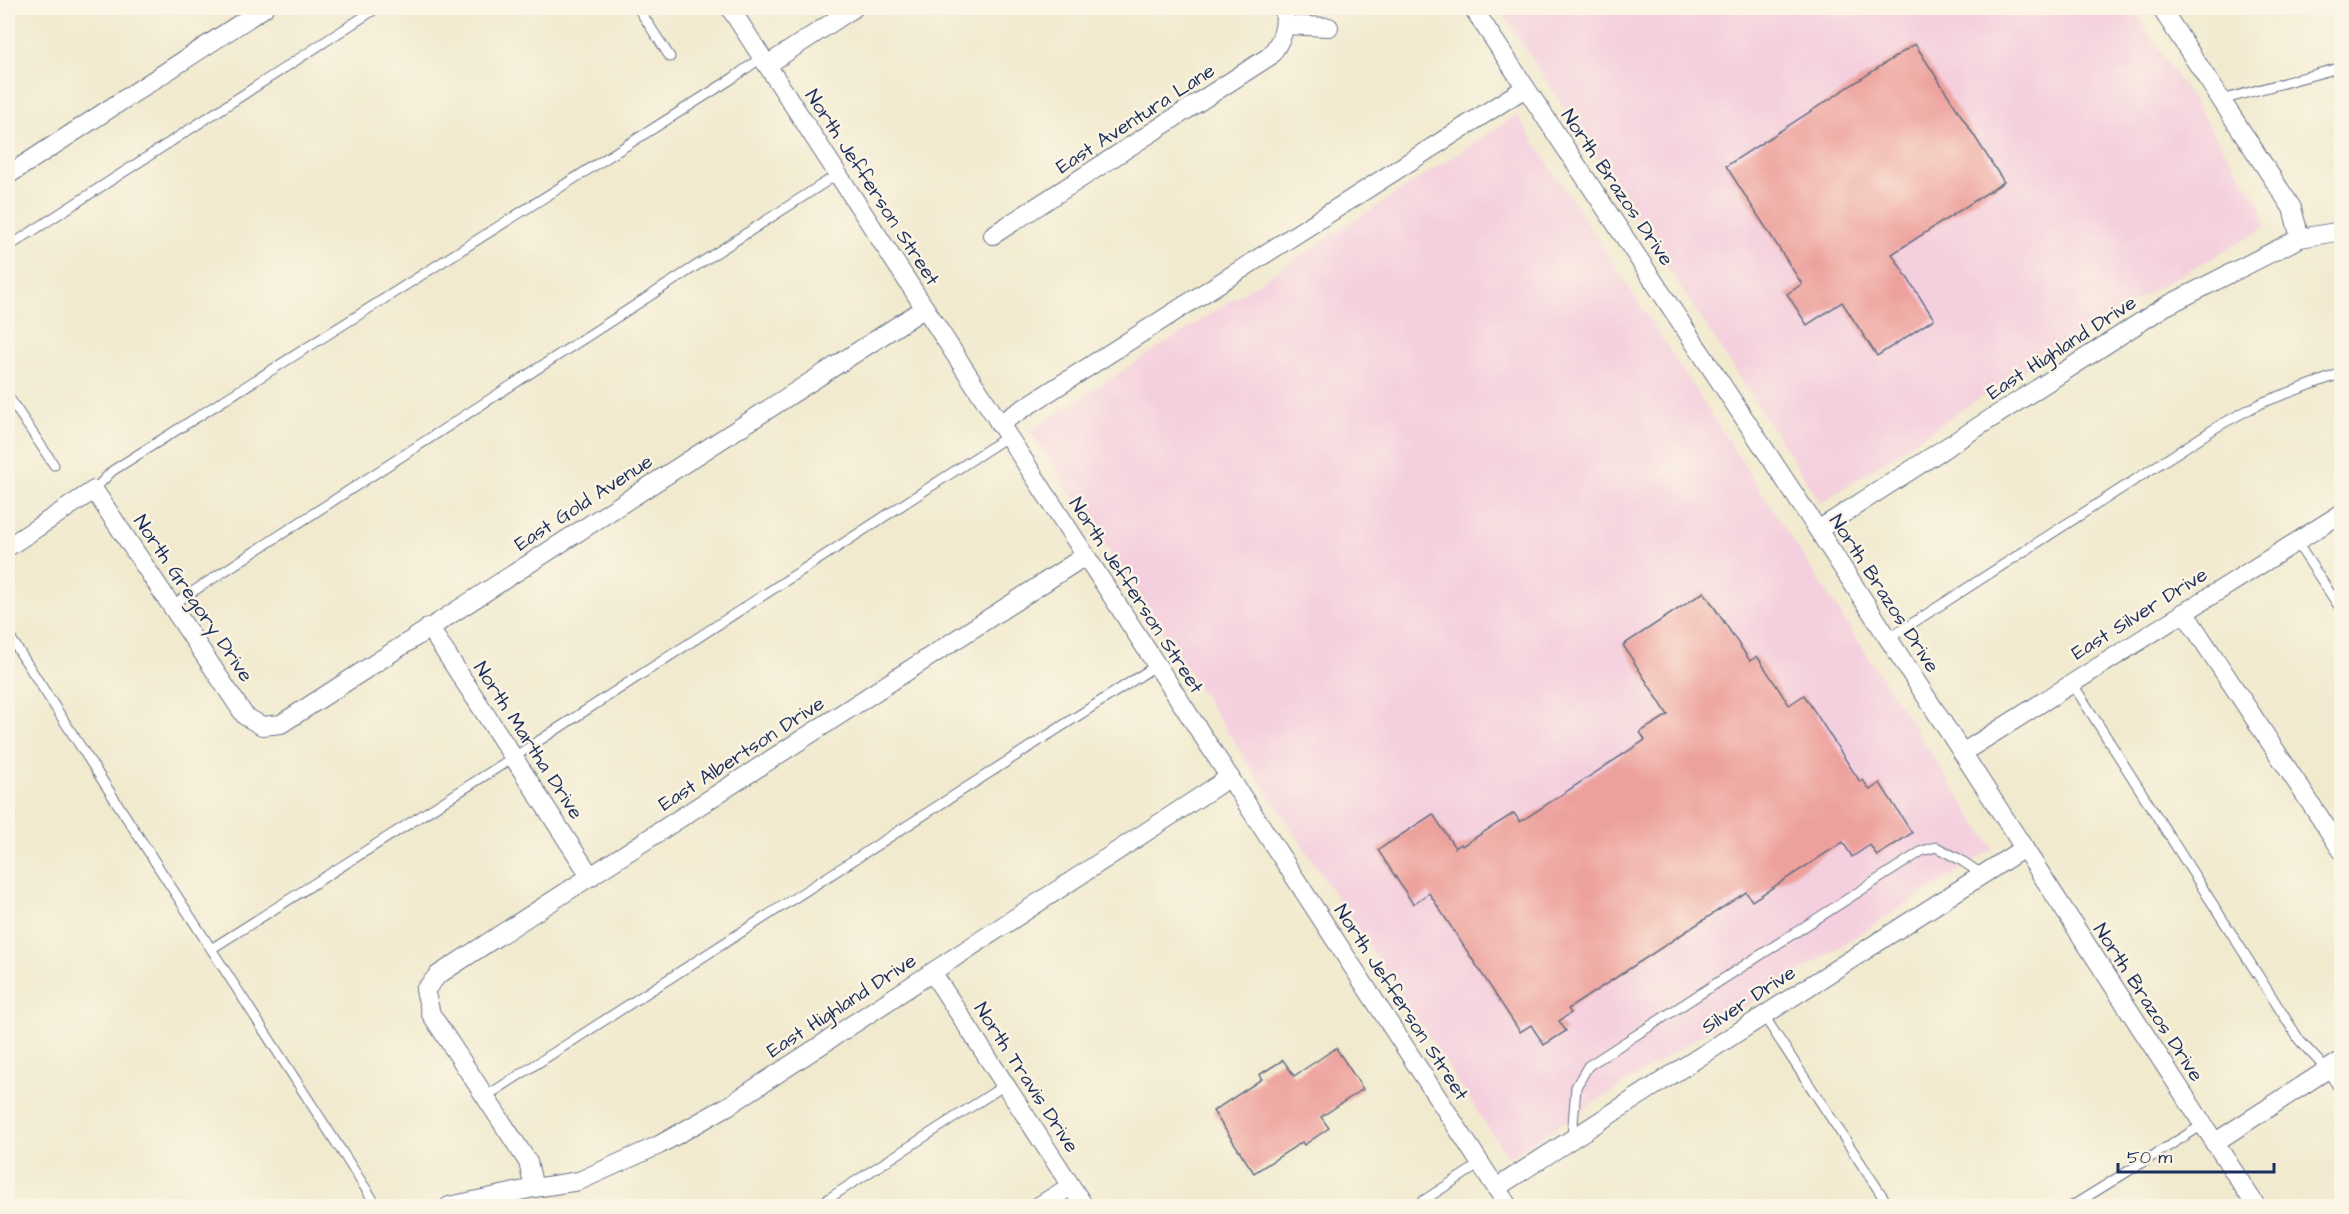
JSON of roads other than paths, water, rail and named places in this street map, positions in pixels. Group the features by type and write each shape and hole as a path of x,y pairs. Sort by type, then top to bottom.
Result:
{"street":[{"path":"8,175 264,8"},
{"name":"North Jefferson Street","path":"729,8 1508,1206"},
{"path":"764,61 854,8"},
{"name":"North Brazos Drive","path":"1473,8 1818,530 2201,1126 2256,1206"},
{"path":"2161,8 2292,208 2300,238"},
{"path":"1285,16 1329,27"},
{"name":"East Aventura Lane","path":"993,235 1255,68 1270,56 1281,42 1285,16"},
{"path":"1003,430 1525,88"},
{"name":"East Highland Drive","path":"1818,530 2164,307 2300,238 2342,231"},
{"name":"East Gold Avenue","path":"262,726 281,724 925,308"},
{"path":"8,547 94,490"},
{"name":"North Gregory Drive","path":"94,490 245,716 262,726"},
{"name":"East Silver Drive","path":"1962,753 2295,540 2342,513"},
{"name":"East Albertson Drive","path":"485,1097 431,1014 425,990 438,975 1085,556"},
{"path":"2184,612 2342,851"},
{"name":"North Martha Drive","path":"429,627 591,877"},
{"name":"East Highland Drive","path":"449,1206 579,1181 659,1145 728,1106 1230,777"},
{"name":"Silver Drive","path":"1496,1188 2024,848"},
{"name":"North Travis Drive","path":"932,972 1084,1206"},
{"path":"2214,1143 2334,1065"},
{"path":"485,1097 528,1162 534,1188"},
{"path":"1039,1206 1071,1186"}],"lane":[{"path":"8,247 377,8"},
{"path":"638,8 670,57"},
{"path":"94,490 121,465 733,78 764,61"},
{"path":"2221,100 2342,67"},
{"path":"171,605 838,174"},
{"path":"1888,639 2220,425 2261,403 2342,373"},
{"path":"8,396 54,465"},
{"path":"211,949 514,757 1003,430"},
{"path":"2295,540 2342,611"},
{"path":"8,634 377,1206"},
{"path":"485,1097 1157,665"},
{"path":"2072,683 2300,1041 2334,1065 2342,1093"},
{"path":"1572,1140 1576,1087 1588,1066 1922,851 1936,847 1983,875"},
{"path":"1764,1016 1889,1206"},
{"path":"817,1206 1005,1085"},
{"path":"2072,1206 2201,1126"},
{"path":"1416,1206 1480,1164"}]}
